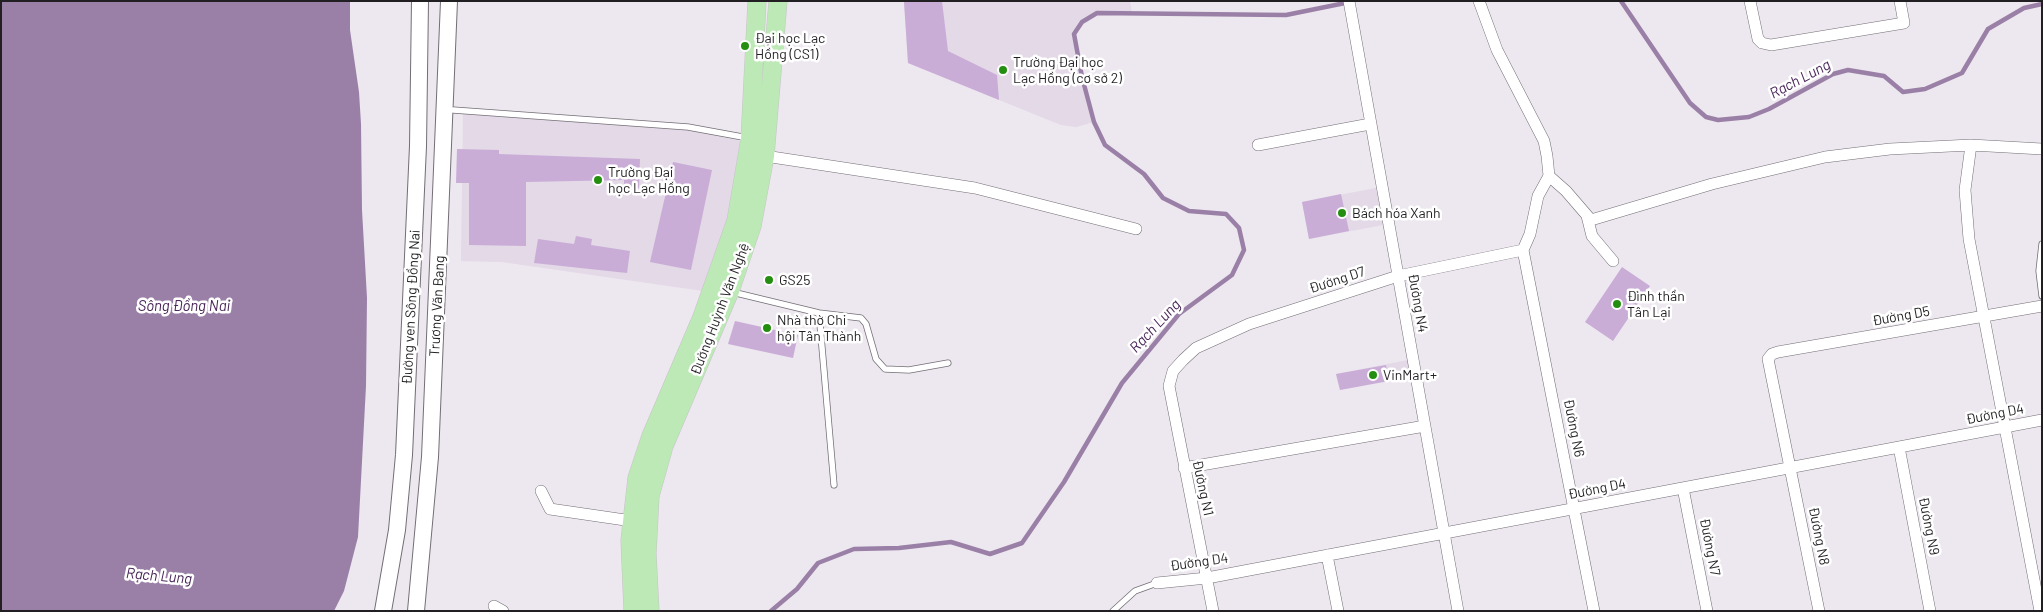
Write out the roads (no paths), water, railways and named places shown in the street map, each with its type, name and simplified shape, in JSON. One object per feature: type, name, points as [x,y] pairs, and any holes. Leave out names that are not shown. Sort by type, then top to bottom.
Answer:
[{"type":"main road","name":"Đường ven Sông Đồng Nai","points":[[383,610],[397,530],[404,455],[418,146],[420,1]]},
{"type":"main road","name":"Trương Văn Bang","points":[[416,611],[430,457],[449,1]]},
{"type":"main road","name":"Đường Huỳnh Văn Nghệ","points":[[633,611],[630,540],[637,478],[651,436],[744,224],[758,1]]},
{"type":"main road","name":"Đường Huỳnh Văn Nghệ","points":[[650,611],[647,554],[650,496],[664,446],[730,291],[744,224],[765,156],[779,1]]},
{"type":"street","points":[[1479,1],[1497,50],[1544,141],[1549,176],[1538,196],[1530,234],[1523,250]]},
{"type":"street","points":[[1750,1],[1758,39],[1762,43],[1771,45],[1904,23],[1900,1]]},
{"type":"street","name":"Đường N4","points":[[1350,7],[1458,611]]},
{"type":"street","points":[[1258,145],[1370,124]]},
{"type":"street","points":[[1549,176],[1566,191],[1591,220],[1712,184],[1825,157],[1890,149],[1971,145],[2042,149]]},
{"type":"street","points":[[1971,145],[1965,190],[1969,239],[2040,611]]},
{"type":"street","points":[[765,156],[975,188],[1136,229]]},
{"type":"street","points":[[1587,216],[1592,236],[1613,261]]},
{"type":"street","name":"Đường D7","points":[[1174,371],[1196,348],[1250,324],[1398,276],[1523,250]]},
{"type":"street","name":"Đường N6","points":[[1523,250],[1594,611]]},
{"type":"street","name":"Đường D5","points":[[1768,359],[1778,352],[2042,306]]},
{"type":"street","name":"Đường N8","points":[[1768,359],[1819,611]]},
{"type":"street","name":"Đường N1","points":[[1174,371],[1169,386],[1213,611]]},
{"type":"street","name":"Đường D4","points":[[1157,583],[1207,578],[2042,420]]},
{"type":"street","points":[[1184,468],[1424,426]]},
{"type":"street","name":"Đường N9","points":[[1899,447],[1930,611]]},
{"type":"street","name":"Đường N7","points":[[1684,488],[1707,611]]},
{"type":"street","points":[[541,492],[550,509],[632,521]]},
{"type":"street","points":[[1327,555],[1338,611]]},
{"type":"lane","points":[[453,110],[688,127],[750,139]]},
{"type":"lane","points":[[2042,244],[2039,271],[2042,296]]},
{"type":"lane","points":[[730,291],[819,313],[860,318],[866,324],[876,359],[886,369],[909,370],[948,363]]},
{"type":"lane","points":[[819,313],[834,485]]},
{"type":"lane","points":[[1113,611],[1135,591],[1157,583]]},
{"type":"water","name":"Sông Đồng Nai","points":[[1,1],[350,1],[350,30],[359,92],[361,124],[362,210],[367,298],[366,386],[358,537],[344,591],[334,611],[1,611]]},
{"type":"waterway","name":"Rạch Lung","points":[[1621,1],[1690,103],[1706,117],[1718,120],[1749,117],[1769,109],[1833,74],[1848,70],[1884,76],[1903,92],[1925,89],[1962,73],[1988,29],[2024,8],[2042,4]]},
{"type":"waterway","name":"Rạch Lung","points":[[771,611],[797,589],[818,563],[854,549],[899,548],[951,542],[990,554],[1022,543],[1064,482],[1122,383],[1179,314],[1232,275],[1244,250],[1239,228],[1226,214],[1189,211],[1163,198],[1144,174],[1105,145],[1094,122],[1082,77],[1074,34],[1082,22],[1097,13],[1286,15],[1350,2]]},
{"type":"place","name":"Đại học Lạc Hồng (CS1)","points":[[745,46]]},
{"type":"place","name":"Trường Đại học Lạc Hồng (cơ sở 2)","points":[[1003,70]]},
{"type":"place","name":"Trường Đại học Lạc Hồng","points":[[598,180]]},
{"type":"place","name":"Bách hóa Xanh","points":[[1342,213]]},
{"type":"place","name":"GS25","points":[[769,280]]},
{"type":"place","name":"Đình thần Tân Lại","points":[[1617,304]]},
{"type":"place","name":"Nhà thờ Chi hội Tân Thành","points":[[767,328]]},
{"type":"place","name":"VinMart+","points":[[1373,375]]}]
